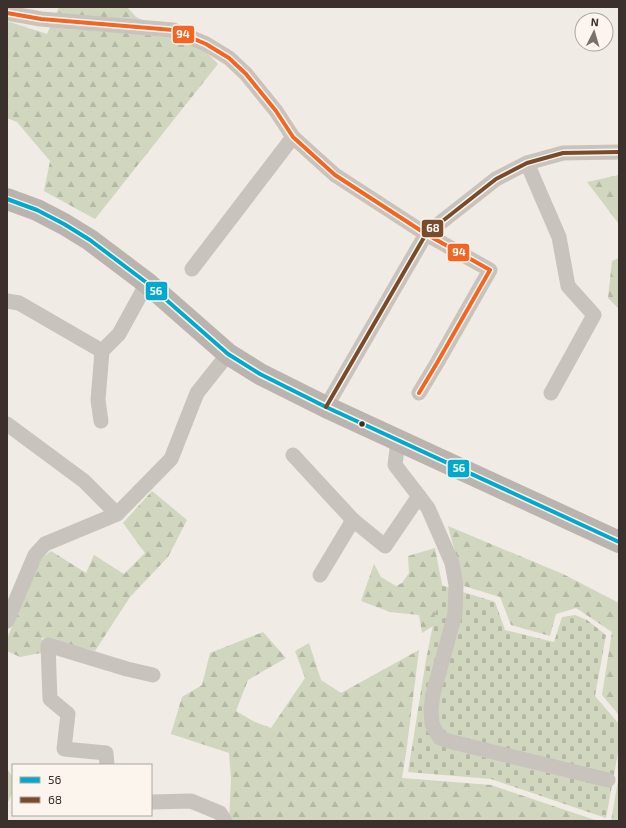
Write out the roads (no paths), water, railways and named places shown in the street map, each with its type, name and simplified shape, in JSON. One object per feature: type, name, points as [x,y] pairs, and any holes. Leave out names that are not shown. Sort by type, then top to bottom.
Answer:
[{"type":"main road","points":[[7,199],[37,210],[90,240],[147,282],[228,354],[260,374],[398,441],[619,542]]},
{"type":"street","points":[[7,13],[43,13],[174,30],[206,44],[230,58],[246,74],[276,111],[293,137],[335,175],[426,234],[490,270],[437,363],[418,393]]},
{"type":"street","points":[[192,269],[293,137]]},
{"type":"street","points":[[326,407],[426,234],[496,179],[526,163],[563,154],[619,152]]},
{"type":"street","points":[[526,163],[559,237],[568,286],[594,315],[551,393]]},
{"type":"street","points":[[102,421],[98,400],[102,351],[119,334],[147,282]]},
{"type":"street","points":[[7,301],[19,303],[102,351]]},
{"type":"street","points":[[7,621],[35,554],[45,544],[117,514],[171,459],[197,393],[228,354]]},
{"type":"street","points":[[7,424],[84,481],[117,514]]},
{"type":"street","points":[[398,441],[395,465],[428,508],[452,563],[456,584],[455,614],[433,694],[431,709],[432,724],[440,738],[608,780]]},
{"type":"street","points":[[293,455],[353,520],[385,546],[419,496]]},
{"type":"street","points":[[320,575],[353,520]]},
{"type":"street","points":[[107,764],[106,753],[64,749],[68,714],[50,699],[48,645],[127,670],[153,674]]},
{"type":"street","points":[[152,802],[190,801],[220,813],[225,821]]}]
